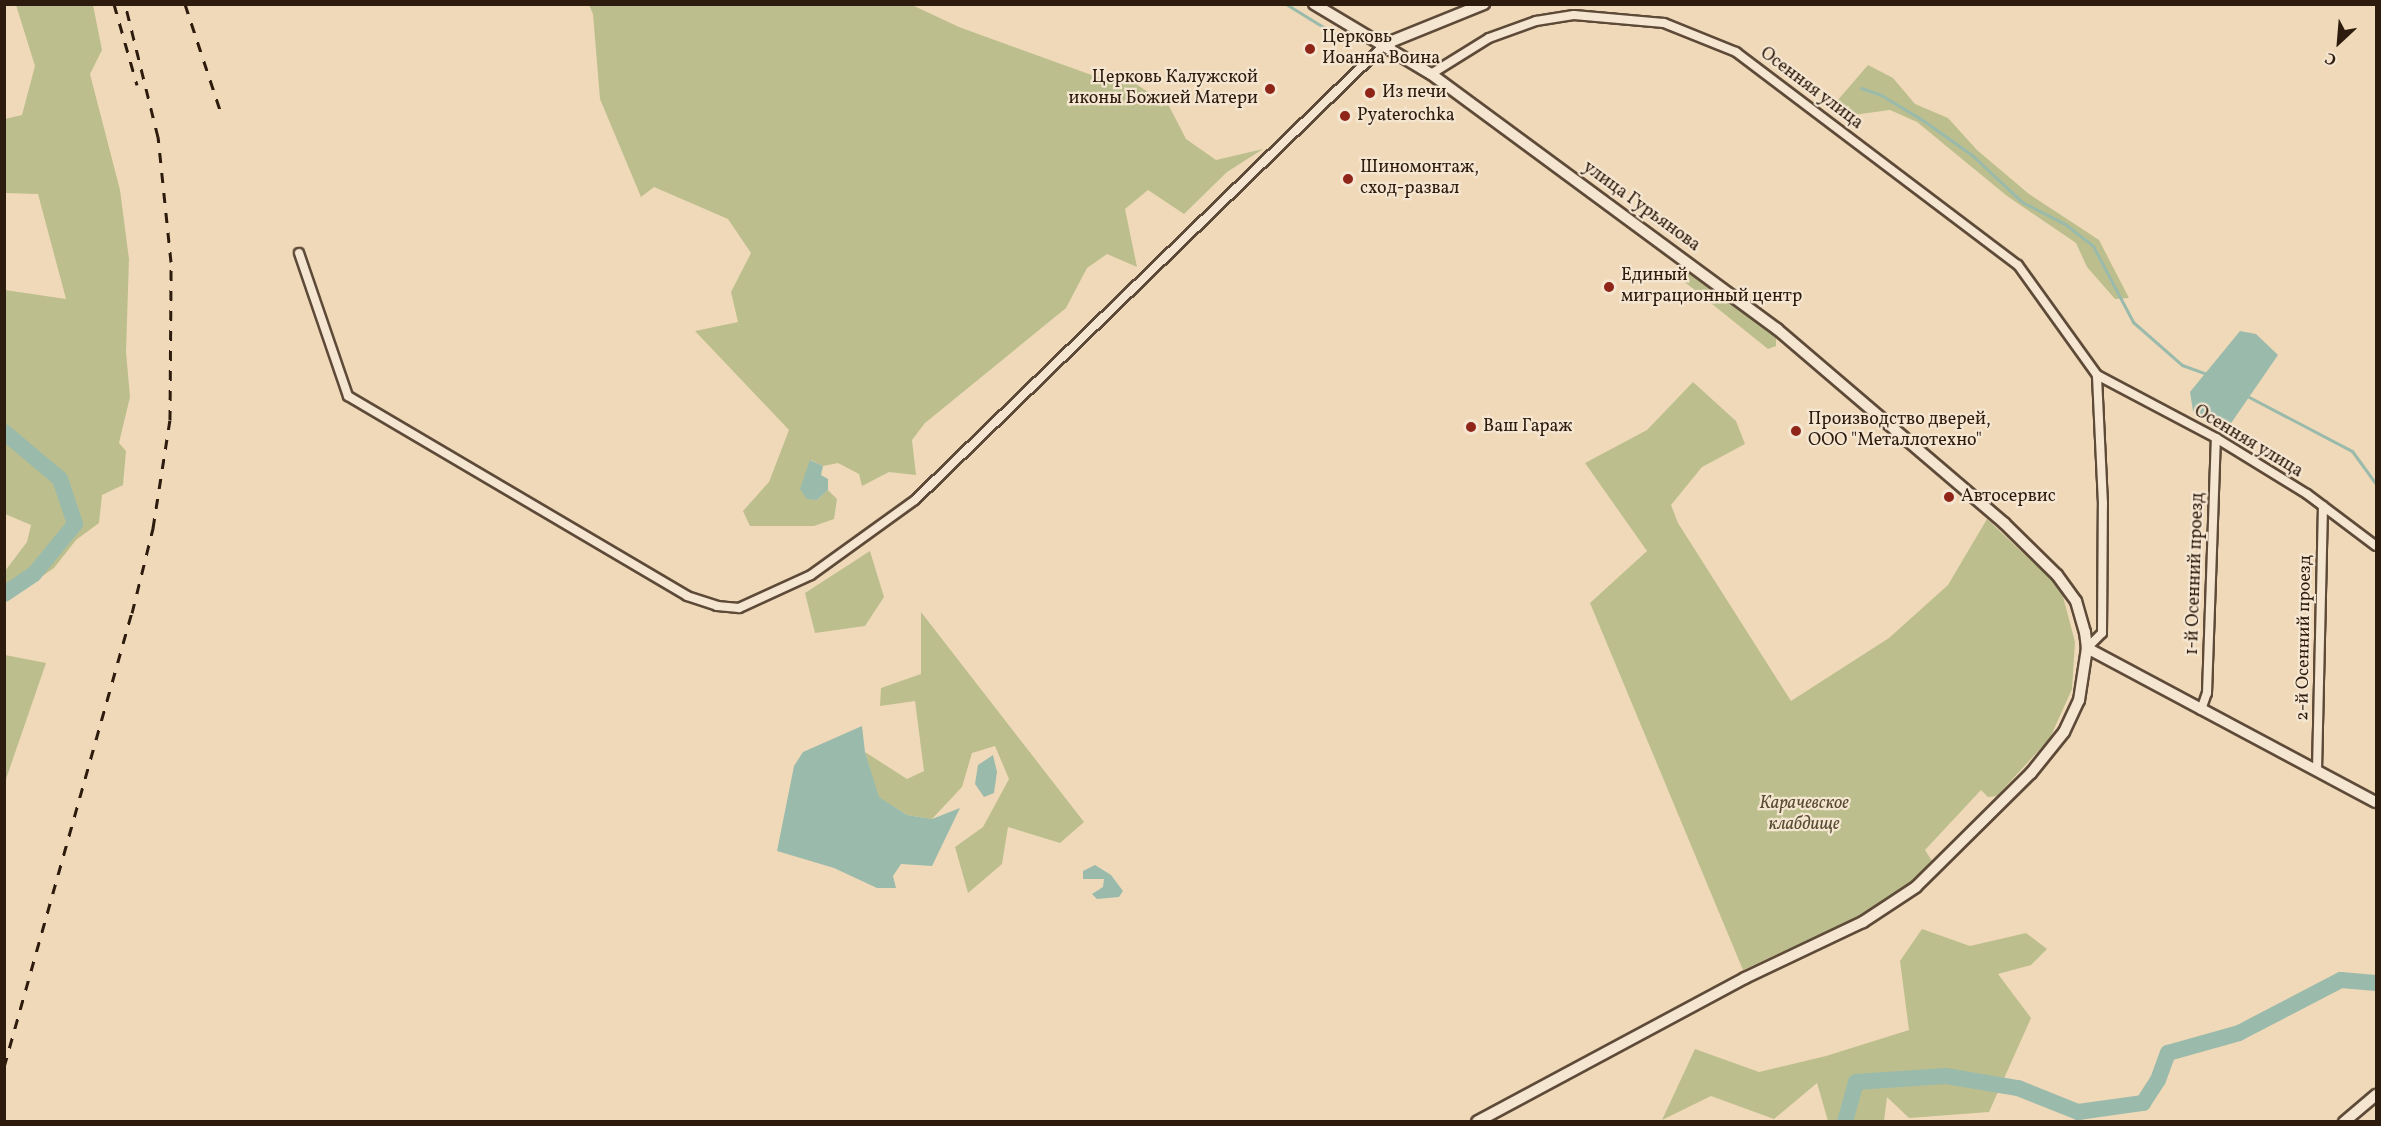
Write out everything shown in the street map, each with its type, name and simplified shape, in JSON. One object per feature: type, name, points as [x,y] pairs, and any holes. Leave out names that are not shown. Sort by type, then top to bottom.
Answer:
[{"type":"street","name":"улица Гурьянова","points":[[1314,4],[1385,44],[1431,74],[1777,329],[2004,523],[2068,587],[2082,616],[2087,648],[2079,700],[2054,747],[1945,861],[1900,900],[1477,1122]]},
{"type":"street","points":[[299,253],[348,396],[687,596],[717,606],[739,608],[811,575],[915,500],[1385,44],[1484,4]]},
{"type":"street","name":"Осенняя улица","points":[[1431,74],[1489,38],[1536,21],[1574,15],[1664,23],[1736,52],[2019,264],[2097,375],[2216,438],[2323,506],[2376,546]]},
{"type":"street","points":[[2097,375],[2103,504],[2102,633],[2087,648],[2376,802]]},
{"type":"street","name":"1-й Осенний проезд","points":[[2201,710],[2207,693],[2216,438]]},
{"type":"street","name":"2-й Осенний проезд","points":[[2317,770],[2323,506]]},
{"type":"street","points":[[2344,1122],[2376,1095]]},
{"type":"green space","points":[[16,5],[93,5],[102,50],[90,74],[120,190],[129,259],[126,352],[130,397],[119,443],[126,451],[123,485],[102,495],[99,523],[76,540],[54,568],[5,602],[5,571],[27,542],[31,525],[5,514],[5,290],[66,299],[38,194],[5,193],[5,119],[22,115],[35,66]]},
{"type":"green space","points":[[589,5],[912,5],[959,27],[1097,77],[1133,82],[1169,106],[1186,139],[1216,160],[1263,149],[1227,172],[1184,214],[1148,190],[1125,209],[1137,267],[1107,254],[1087,268],[1066,308],[925,423],[912,440],[916,475],[889,472],[862,486],[859,474],[838,463],[823,466],[811,460],[817,500],[828,490],[837,499],[834,519],[814,526],[750,526],[743,511],[769,482],[789,430],[695,331],[738,322],[731,292],[751,253],[728,219],[654,187],[641,197],[600,99],[593,14]]},
{"type":"green space","points":[[1868,65],[1893,78],[1915,104],[1948,118],[1977,150],[2029,194],[2099,240],[2129,298],[2115,299],[2087,267],[2076,243],[2007,196],[1917,122],[1890,110],[1853,115],[1837,101]]},
{"type":"green space","points":[[1678,266],[1776,335],[1776,346],[1768,349],[1676,275]]},
{"type":"green space","name":"Карачевское клабдище","points":[[1693,382],[1736,421],[1745,444],[1702,467],[1671,505],[1678,523],[1791,701],[1889,638],[1948,585],[1987,519],[2061,589],[2075,642],[2072,689],[2050,738],[1997,796],[1988,797],[1981,790],[1925,850],[1932,861],[1902,890],[1851,920],[1743,970],[1590,603],[1647,551],[1585,463],[1647,430]]},
{"type":"green space","points":[[870,551],[884,597],[865,626],[815,633],[805,593]]},
{"type":"green space","points":[[921,612],[1084,822],[1060,843],[1008,827],[1002,864],[968,893],[955,847],[983,827],[1009,779],[995,746],[972,753],[962,787],[932,819],[907,815],[878,797],[865,752],[907,779],[924,771],[915,701],[880,706],[881,688],[921,674]]},
{"type":"green space","points":[[4,655],[46,663],[5,782]]},
{"type":"green space","points":[[1922,929],[1970,946],[2026,933],[2047,949],[2031,965],[1998,974],[2031,1018],[1989,1112],[1909,1118],[1887,1097],[1884,1121],[1828,1121],[1817,1083],[1774,1119],[1711,1096],[1662,1120],[1695,1049],[1759,1072],[1826,1056],[1909,1030],[1900,961]]},
{"type":"shaded area","points":[[2240,331],[2256,334],[2278,355],[2225,432],[2193,411],[2190,392]]},
{"type":"shaded area","points":[[810,460],[823,466],[821,475],[828,479],[828,490],[817,500],[807,499],[800,489]]},
{"type":"shaded area","points":[[862,726],[865,752],[879,797],[907,815],[932,819],[960,808],[932,866],[901,864],[893,876],[896,888],[877,888],[834,868],[777,851],[794,766],[803,752]]},
{"type":"shaded area","points":[[993,755],[997,772],[994,793],[984,797],[975,784],[978,765]]},
{"type":"shaded area","points":[[1095,865],[1111,875],[1123,891],[1119,897],[1097,899],[1092,894],[1103,887],[1104,879],[1083,879],[1083,871]]},
{"type":"waterway","points":[[1286,4],[1344,40]]},
{"type":"waterway","points":[[1861,88],[1881,95],[1924,121],[1973,156],[2022,202],[2065,224],[2093,246],[2133,322],[2182,365],[2209,375]]},
{"type":"waterway","points":[[2249,397],[2352,451],[2376,484]]},
{"type":"waterway","points":[[4,432],[60,479],[75,524],[34,574],[4,594]]},
{"type":"waterway","points":[[1845,1122],[1856,1082],[1946,1076],[2018,1088],[2078,1112],[2143,1103],[2158,1080],[2168,1053],[2239,1033],[2341,980],[2376,983]]},
{"type":"railway","points":[[114,4],[137,85]]},
{"type":"railway","points":[[4,1067],[132,613],[153,528],[170,420],[171,262],[158,137],[125,4]]},
{"type":"railway","points":[[185,4],[221,113]]},
{"type":"place","name":"Церковь Иоанна Воина","points":[[1310,49]]},
{"type":"place","name":"Церковь Калужской иконы Божией Матери","points":[[1270,89]]},
{"type":"place","name":"Из печи","points":[[1370,93]]},
{"type":"place","name":"Pyaterochka","points":[[1345,116]]},
{"type":"place","name":"Шиномонтаж, сход-развал","points":[[1348,179]]},
{"type":"place","name":"Единый миграционный центр","points":[[1609,287]]},
{"type":"place","name":"Ваш Гараж","points":[[1471,427]]},
{"type":"place","name":"Производство дверей, ООО \"Металлотехно\"","points":[[1796,431]]},
{"type":"place","name":"Автосервис","points":[[1949,497]]}]
